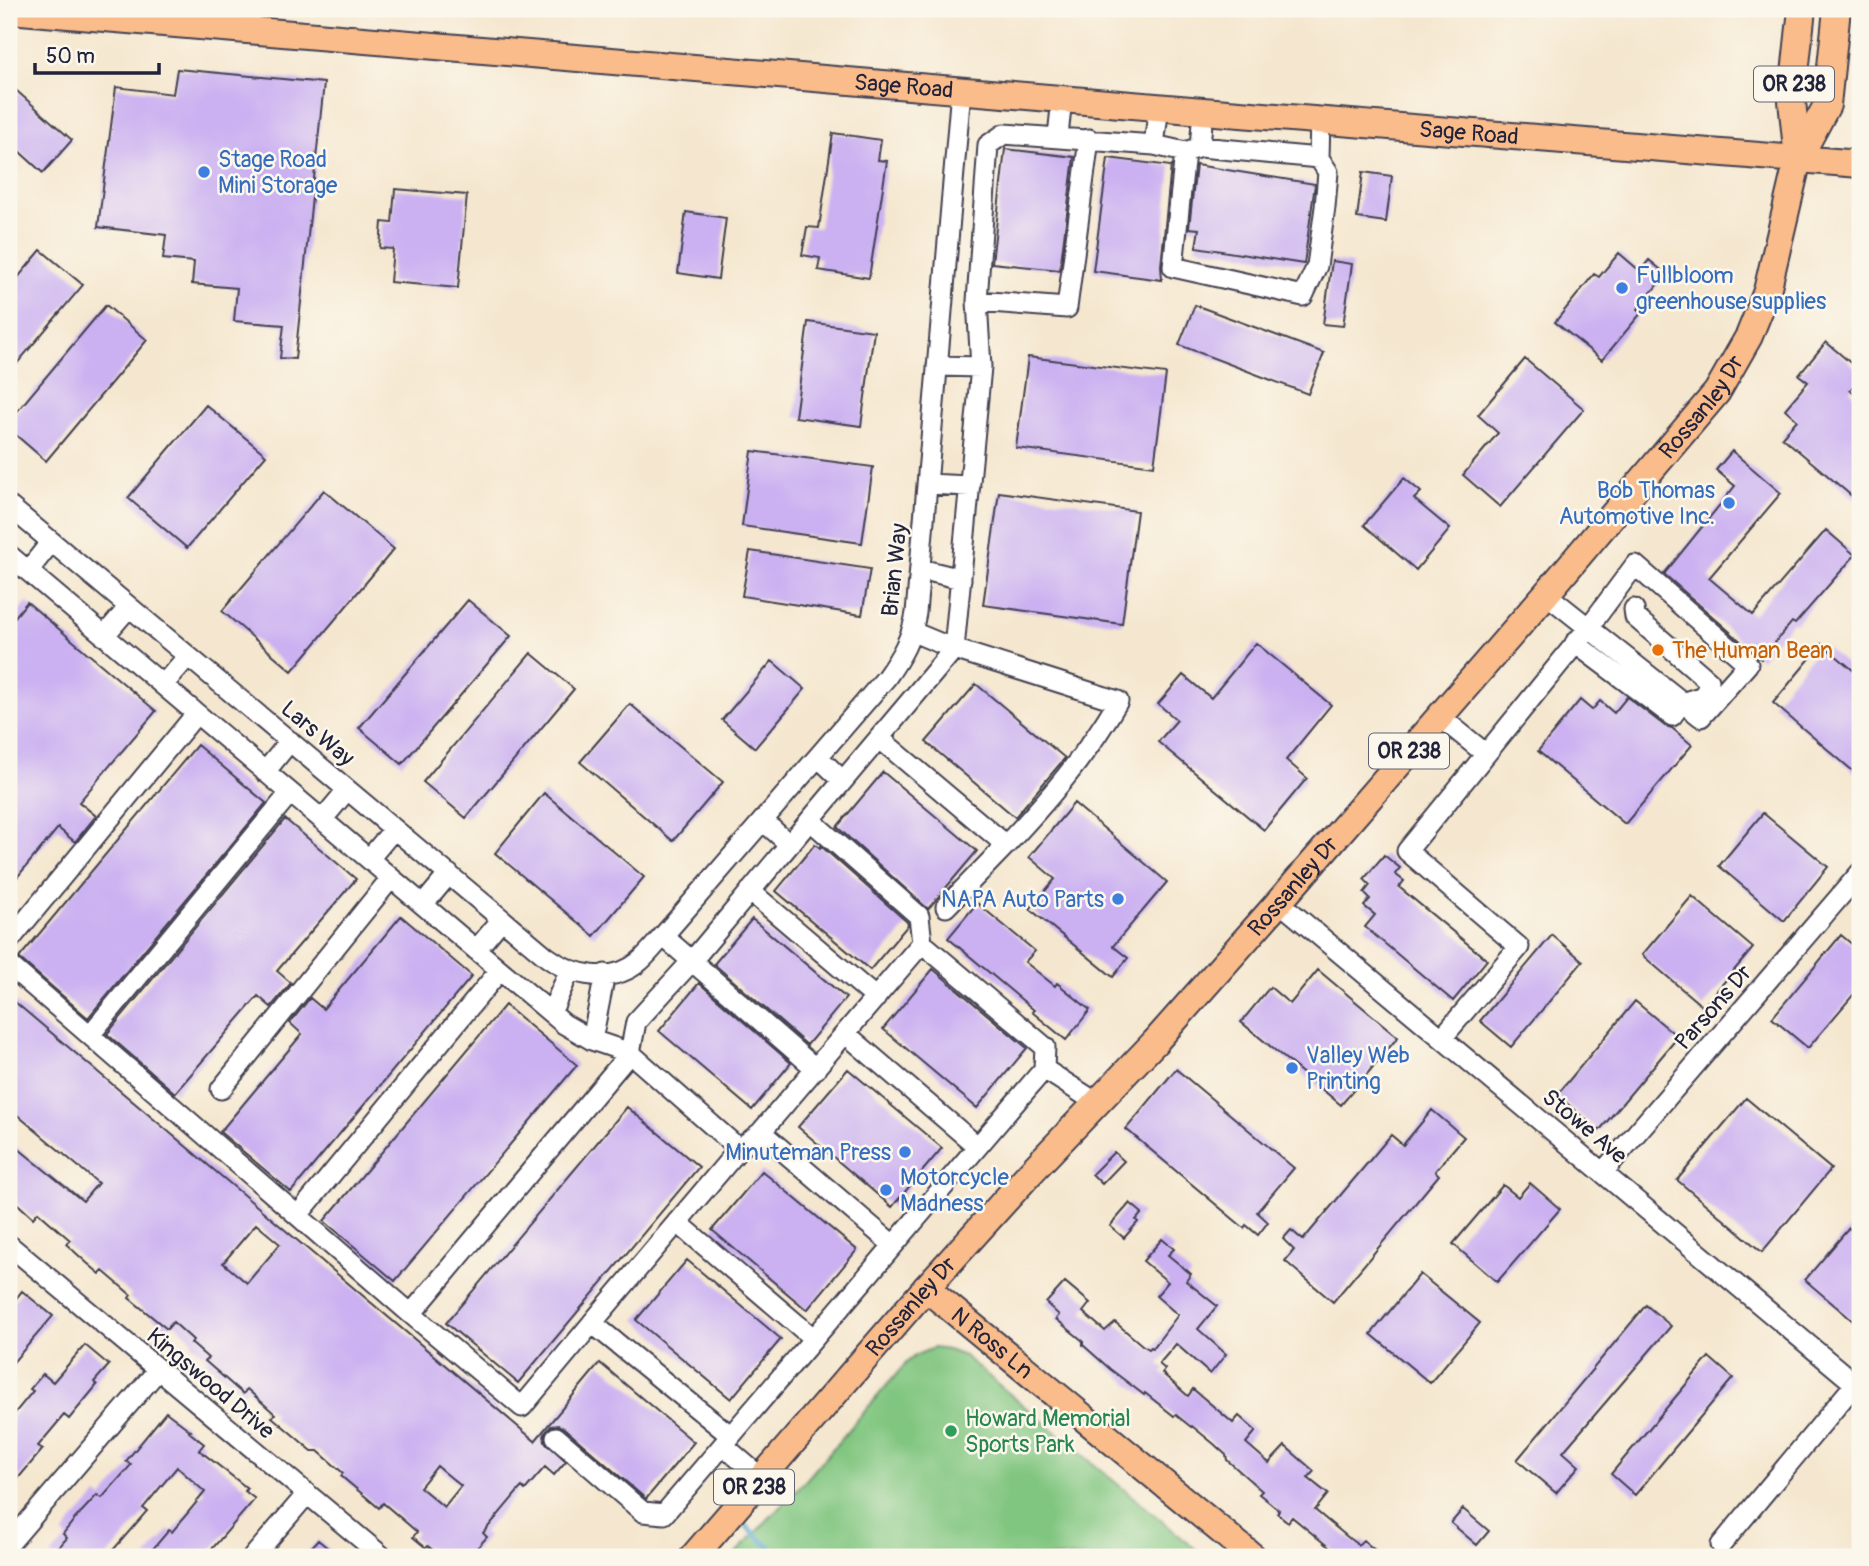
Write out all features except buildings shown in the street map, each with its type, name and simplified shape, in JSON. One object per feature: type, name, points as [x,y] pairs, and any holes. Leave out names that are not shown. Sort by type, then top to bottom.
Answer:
[{"type":"main road","name":"OR 238","points":[[1798,159],[1792,101],[1802,9]]},
{"type":"main road","name":"OR 238","points":[[1798,159],[1826,105],[1837,9]]},
{"type":"main road","name":"Sage Road","points":[[9,10],[1203,111],[1860,163]]},
{"type":"main road","name":"Rossanley Dr","points":[[693,1557],[926,1288],[1030,1173],[1155,1042],[1279,902],[1717,392],[1749,336],[1767,291],[1798,159]]},
{"type":"main road","name":"N Ross Ln","points":[[926,1288],[1242,1554]]},
{"type":"street","name":"Brian Way","points":[[605,974],[630,968],[641,961],[873,693],[898,661],[913,632],[961,90]]},
{"type":"street","points":[[1058,136],[1062,98]]},
{"type":"street","points":[[1154,145],[1159,106]]},
{"type":"street","points":[[1203,111],[1193,149],[1173,267],[1303,296],[1317,266],[1325,207],[1328,172],[1319,158],[1320,119]]},
{"type":"street","points":[[411,1314],[630,1053],[636,1023],[691,962],[954,649],[981,367],[977,300],[988,145],[1003,134],[1058,136],[1319,158]]},
{"type":"street","points":[[977,300],[1067,308],[1089,139]]},
{"type":"street","points":[[945,269],[979,269]]},
{"type":"street","points":[[937,366],[981,367]]},
{"type":"street","points":[[927,484],[970,486]]},
{"type":"street","name":"Lars Way","points":[[9,506],[547,957],[562,967],[590,976],[605,974]]},
{"type":"street","points":[[51,541],[15,563],[564,1024],[592,1040],[630,1053],[739,1149]]},
{"type":"street","points":[[1442,1038],[1520,947],[1407,850],[1589,626],[1635,565],[1748,664],[1701,718],[1589,626],[1546,594]]},
{"type":"street","points":[[920,569],[961,579]]},
{"type":"street","points":[[1614,594],[1728,687]]},
{"type":"street","points":[[104,636],[129,607]]},
{"type":"street","points":[[1575,643],[1672,716],[1684,703],[1699,699],[1707,691],[1709,681],[1635,617],[1634,609]]},
{"type":"street","points":[[913,632],[954,649],[1118,701],[1095,741],[1051,797],[946,907]]},
{"type":"street","points":[[163,685],[187,656]]},
{"type":"street","points":[[873,693],[897,715]]},
{"type":"street","points":[[9,941],[196,713]]},
{"type":"street","points":[[1439,716],[1486,754]]},
{"type":"street","points":[[879,738],[1006,845]]},
{"type":"street","points":[[265,772],[290,741]]},
{"type":"street","points":[[818,757],[843,781]]},
{"type":"street","points":[[322,820],[347,790]]},
{"type":"street","points":[[90,1035],[290,793]]},
{"type":"street","points":[[556,1437],[643,1512],[664,1514],[1044,1069],[1045,1047],[922,943],[919,916],[810,820]]},
{"type":"street","points":[[763,821],[789,844]]},
{"type":"street","points":[[369,859],[394,829]]},
{"type":"street","name":"Parsons Dr","points":[[1603,1172],[1860,873]]},
{"type":"street","points":[[423,905],[449,874]]},
{"type":"street","points":[[221,1089],[391,878]]},
{"type":"street","points":[[750,891],[876,998]]},
{"type":"street","name":"Stowe Ave","points":[[1279,902],[1858,1386]]},
{"type":"street","points":[[476,950],[502,919]]},
{"type":"street","points":[[663,936],[816,1069]]},
{"type":"street","points":[[9,965],[522,1407],[739,1149],[761,1132],[922,943]]},
{"type":"street","points":[[298,1215],[500,970]]},
{"type":"street","points":[[551,1013],[570,970]]},
{"type":"street","points":[[592,1040],[605,974]]},
{"type":"street","points":[[846,1034],[977,1146]]},
{"type":"street","points":[[1044,1069],[1097,1102]]},
{"type":"street","points":[[761,1132],[893,1245]]},
{"type":"street","points":[[677,1222],[813,1338]]},
{"type":"street","name":"Kingswood Drive","points":[[9,1245],[383,1557]]},
{"type":"street","points":[[592,1323],[727,1440],[761,1479]]},
{"type":"street","points":[[9,1544],[158,1370]]},
{"type":"street","points":[[1721,1545],[1858,1386]]},
{"type":"street","points":[[253,1557],[307,1494]]},
{"type":"green space","name":"Howard Memorial Sports Park","points":[[933,1348],[964,1356],[1205,1557],[732,1557],[806,1480],[906,1363],[916,1355]]},
{"type":"waterway","points":[[746,1526],[780,1557]]},
{"type":"place","name":"Stage Road Mini Storage","points":[[204,172]]},
{"type":"place","name":"Fullbloom greenhouse supplies","points":[[1622,288]]},
{"type":"place","name":"Bob Thomas Automotive Inc.","points":[[1729,503]]},
{"type":"place","name":"The Human Bean","points":[[1658,650]]},
{"type":"place","name":"NAPA Auto Parts","points":[[1118,899]]},
{"type":"place","name":"Valley Web Printing","points":[[1292,1068]]},
{"type":"place","name":"Minuteman Press","points":[[905,1152]]},
{"type":"place","name":"Motorcycle Madness","points":[[886,1190]]},
{"type":"place","name":"Howard Memorial Sports Park","points":[[951,1431]]}]
